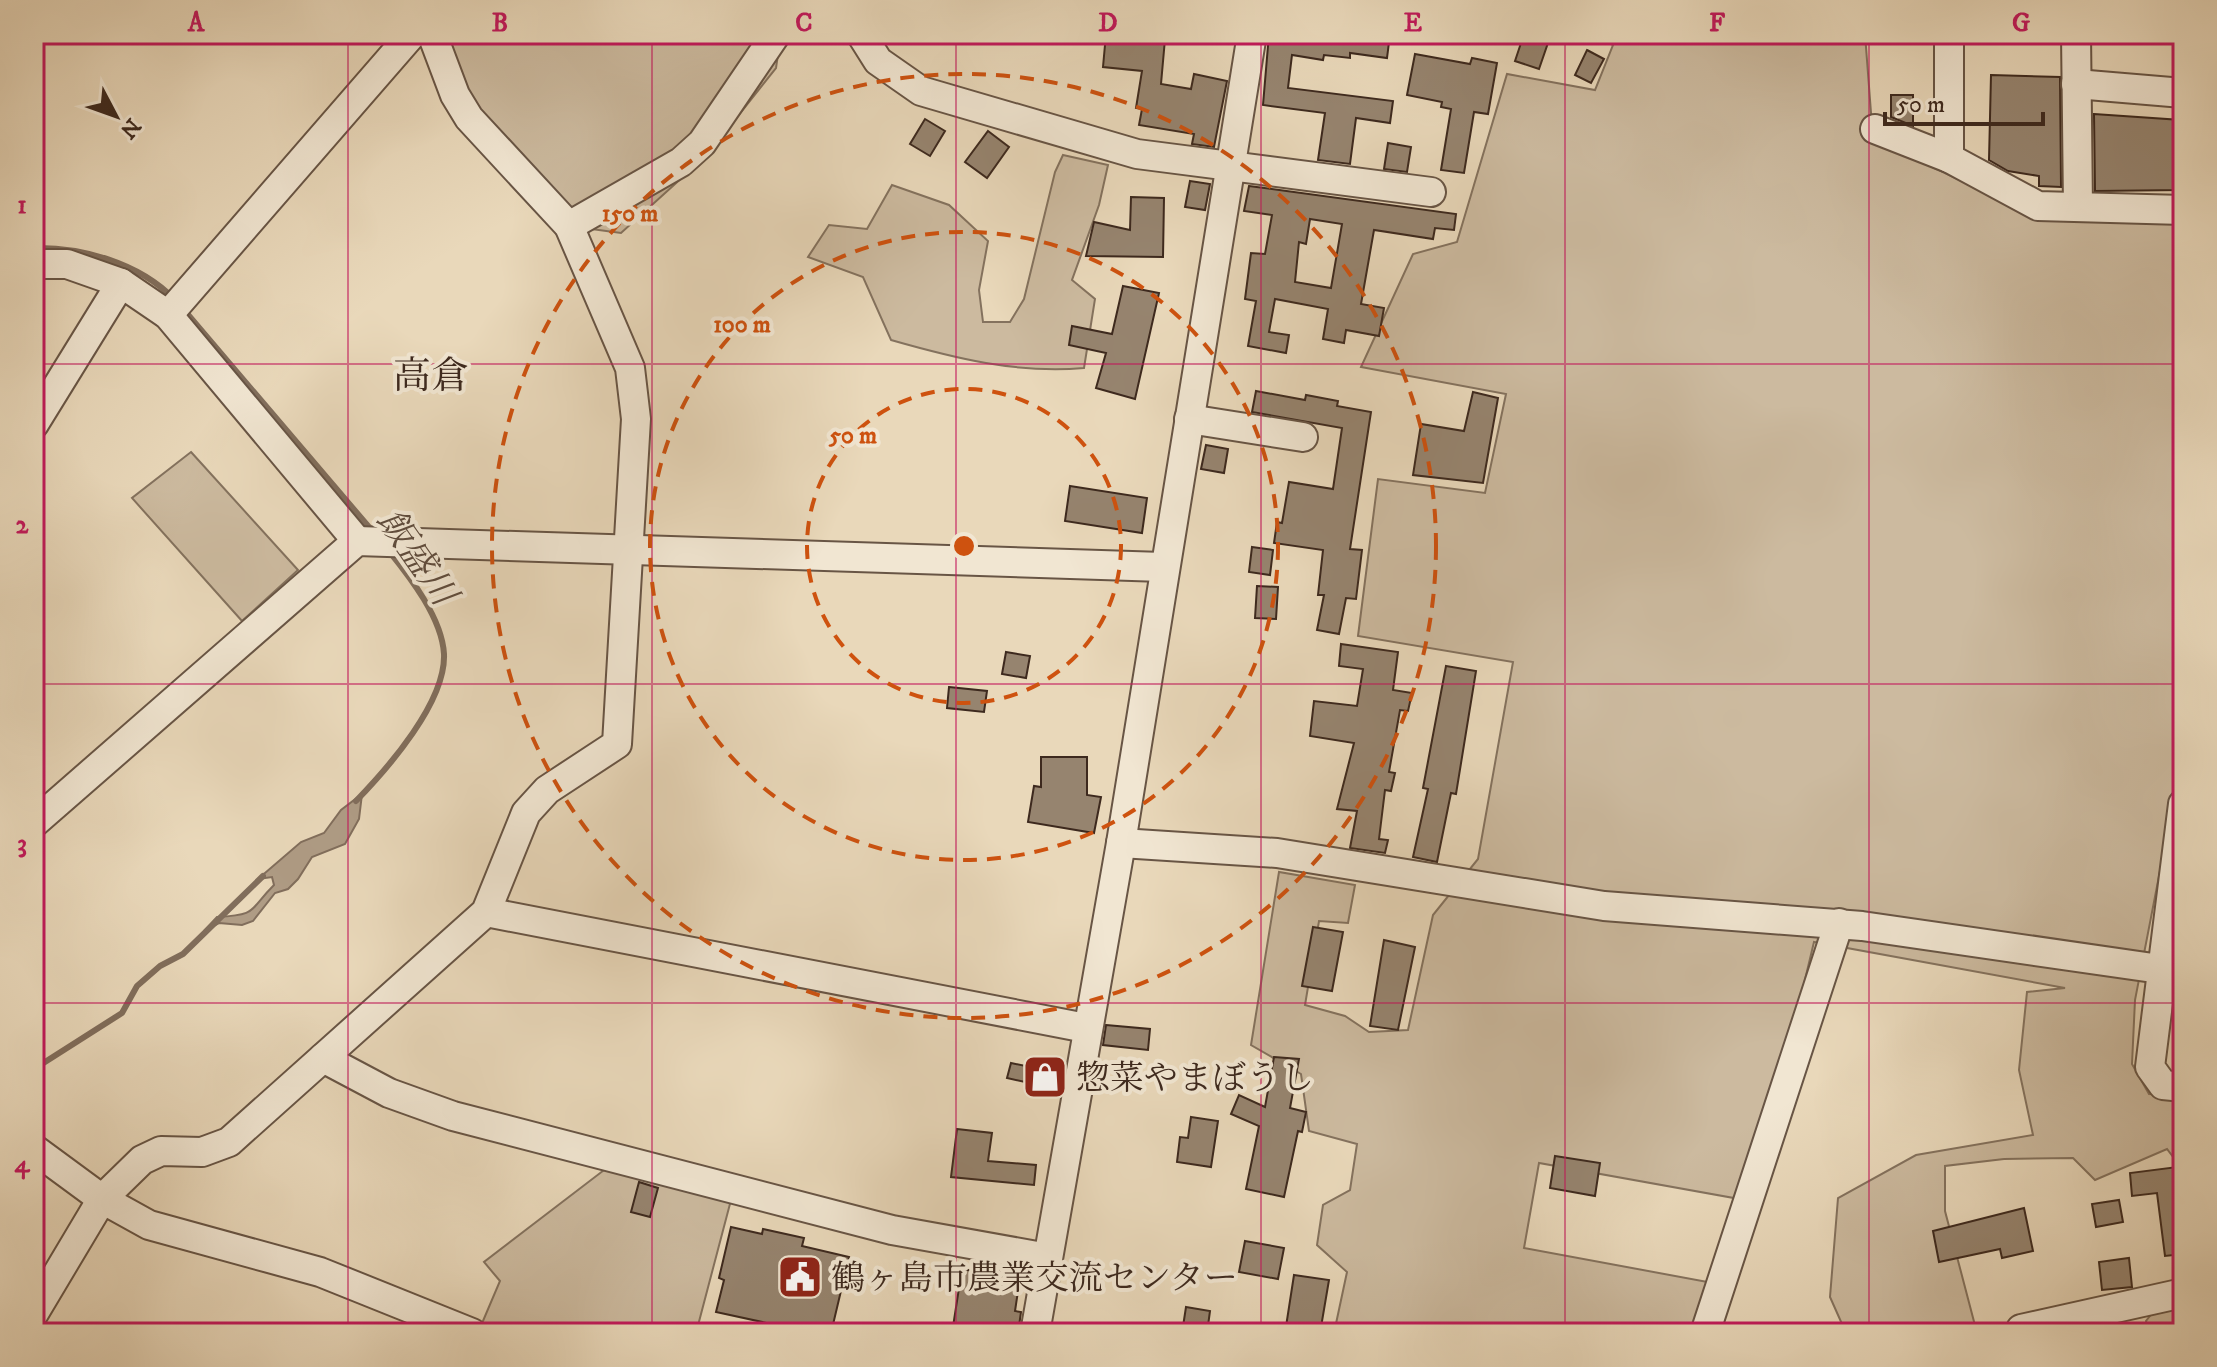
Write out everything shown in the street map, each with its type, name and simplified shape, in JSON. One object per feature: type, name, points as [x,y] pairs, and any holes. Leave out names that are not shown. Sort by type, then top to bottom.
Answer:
[{"type":"street","points":[[168,315],[412,34]]},
{"type":"street","points":[[34,1313],[102,1199],[142,1160],[161,1151],[202,1152],[229,1142],[486,912],[526,813],[547,790],[617,744],[631,547],[636,419],[630,368],[569,226],[469,118],[455,95],[432,34]]},
{"type":"street","points":[[569,226],[681,162],[702,143],[776,34]]},
{"type":"street","points":[[861,34],[878,61],[921,91],[1137,154],[1431,192]]},
{"type":"street","points":[[1035,1333],[1086,1028],[1121,843],[1163,567],[1252,34]]},
{"type":"street","points":[[1949,34],[1949,158]]},
{"type":"street","points":[[2076,34],[2078,207]]},
{"type":"street","points":[[2076,84],[2183,93]]},
{"type":"street","points":[[1875,129],[1949,158],[2038,206],[2183,210]]},
{"type":"street","points":[[34,264],[67,264],[121,283],[168,315],[357,541]]},
{"type":"street","points":[[34,424],[121,283]]},
{"type":"street","points":[[1189,419],[1303,437]]},
{"type":"street","points":[[34,823],[357,541],[631,547],[1163,567]]},
{"type":"street","points":[[2183,804],[2150,1067],[2163,1085],[2183,1087]]},
{"type":"street","points":[[1121,843],[1277,853],[1604,906],[1839,923],[2160,969]]},
{"type":"street","points":[[486,912],[1086,1028]]},
{"type":"street","points":[[1705,1333],[1839,923]]},
{"type":"street","points":[[323,1058],[389,1093],[453,1116],[892,1230],[1048,1258]]},
{"type":"street","points":[[34,1149],[102,1199],[149,1225],[320,1272],[472,1333]]},
{"type":"street","points":[[2022,1333],[2021,1329],[2183,1293]]},
{"type":"shaded area","points":[[432,34],[781,34],[776,68],[707,155],[621,233],[569,226],[469,118]]},
{"type":"shaded area","points":[[1591,34],[1865,34],[1873,139],[2040,218],[2183,220],[2183,752],[2135,1000],[2132,1064],[2149,1094],[2183,1096],[2183,1170],[2167,1149],[2095,1180],[2073,1158],[2004,1159],[1945,1166],[1945,1211],[1977,1333],[1846,1333],[1830,1297],[1838,1198],[1916,1155],[2033,1135],[2019,1070],[2027,992],[2065,988],[1814,942],[1792,1034],[1734,1198],[1539,1163],[1524,1248],[1713,1283],[1701,1333],[1334,1333],[1347,1272],[1317,1245],[1323,1205],[1350,1190],[1357,1144],[1309,1131],[1301,1074],[1251,1045],[1279,872],[1355,885],[1348,923],[1319,921],[1305,1005],[1345,1016],[1369,1032],[1408,1030],[1433,915],[1478,859],[1513,662],[1358,636],[1378,479],[1485,493],[1506,394],[1361,367],[1413,254],[1457,242],[1507,74],[1595,90],[1613,45]]},
{"type":"shaded area","points":[[1063,155],[1108,165],[1099,205],[1072,280],[1095,299],[1084,368],[1010,367],[891,340],[863,277],[808,257],[829,225],[867,229],[892,185],[949,205],[988,241],[979,290],[983,322],[1010,322],[1024,299],[1055,172]]},
{"type":"shaded area","points":[[191,452],[298,570],[242,621],[132,498]]},
{"type":"shaded area","points":[[362,794],[359,819],[345,844],[312,857],[298,879],[288,889],[275,893],[253,921],[242,925],[219,923],[204,931],[217,917],[240,915],[251,910],[274,885],[272,877],[258,879],[301,842],[324,833],[341,810]]},
{"type":"shaded area","points":[[608,1167],[731,1200],[696,1333],[493,1333],[480,1328],[500,1281],[484,1262]]},
{"type":"shaded area","points":[[2183,1274],[2183,1333],[2148,1333],[2146,1321]]},
{"type":"building","points":[[1106,34],[1165,39],[1161,84],[1191,89],[1194,74],[1227,81],[1214,147],[1192,144],[1194,134],[1139,125],[1142,109],[1136,108],[1142,71],[1103,67]]},
{"type":"building","points":[[1269,34],[1390,34],[1387,58],[1350,53],[1350,58],[1324,55],[1323,60],[1292,55],[1288,88],[1393,101],[1390,123],[1356,118],[1350,164],[1318,160],[1325,113],[1263,105]]},
{"type":"building","points":[[1524,34],[1550,37],[1539,69],[1515,61]]},
{"type":"building","points":[[1587,50],[1604,59],[1591,83],[1575,75]]},
{"type":"building","points":[[1415,54],[1470,64],[1472,58],[1497,63],[1488,114],[1474,112],[1464,173],[1441,170],[1451,109],[1441,107],[1442,102],[1407,95]]},
{"type":"building","points":[[1991,75],[2060,77],[2061,187],[2039,186],[2039,176],[2008,171],[1989,160]]},
{"type":"building","points":[[1891,95],[1913,95],[1913,126],[1891,117]]},
{"type":"building","points":[[2094,114],[2181,120],[2177,164],[2183,164],[2182,190],[2095,191]]},
{"type":"building","points":[[925,119],[945,131],[930,156],[910,144]]},
{"type":"building","points":[[988,131],[1009,147],[987,178],[965,162]]},
{"type":"building","points":[[1388,143],[1411,147],[1407,172],[1384,169]]},
{"type":"building","points":[[1190,181],[1210,184],[1205,210],[1185,207]]},
{"type":"building","points":[[1249,186],[1456,214],[1454,230],[1435,228],[1433,239],[1374,230],[1361,304],[1384,308],[1379,336],[1346,330],[1344,343],[1323,339],[1328,309],[1275,299],[1269,332],[1289,335],[1286,353],[1248,346],[1256,301],[1245,299],[1251,253],[1265,254],[1272,215],[1244,211]],"holes":[[[1310,219],[1342,224],[1331,288],[1295,282],[1299,242],[1306,244]]]},
{"type":"building","points":[[1131,197],[1164,198],[1163,257],[1086,256],[1094,222],[1130,230]]},
{"type":"building","points":[[1123,286],[1159,293],[1135,399],[1096,388],[1106,353],[1069,345],[1072,326],[1112,334]]},
{"type":"building","points":[[1256,391],[1305,400],[1306,395],[1338,401],[1337,406],[1371,412],[1350,549],[1362,550],[1356,599],[1346,598],[1339,634],[1317,630],[1324,595],[1318,595],[1323,550],[1274,543],[1277,522],[1282,523],[1289,482],[1333,489],[1342,428],[1252,412]]},
{"type":"building","points":[[1473,392],[1498,398],[1483,483],[1413,475],[1421,424],[1464,431]]},
{"type":"building","points":[[1206,445],[1228,449],[1224,473],[1201,469]]},
{"type":"building","points":[[1070,486],[1147,498],[1142,533],[1065,521]]},
{"type":"building","points":[[1252,547],[1273,550],[1270,575],[1249,572]]},
{"type":"building","points":[[1257,586],[1278,587],[1276,619],[1255,618]]},
{"type":"building","points":[[1341,644],[1398,652],[1393,690],[1412,693],[1408,711],[1400,710],[1389,772],[1395,773],[1391,791],[1385,790],[1379,839],[1388,840],[1385,853],[1350,848],[1357,811],[1337,809],[1354,743],[1310,736],[1314,701],[1357,706],[1363,669],[1339,666]]},
{"type":"building","points":[[1006,652],[1030,656],[1026,678],[1002,674]]},
{"type":"building","points":[[1446,666],[1476,671],[1456,794],[1451,793],[1437,862],[1413,857],[1428,789],[1423,788]]},
{"type":"building","points":[[949,687],[987,691],[984,712],[947,708]]},
{"type":"building","points":[[1041,757],[1087,757],[1087,795],[1101,797],[1094,833],[1028,822],[1034,786],[1041,787]]},
{"type":"building","points":[[1313,927],[1343,932],[1332,991],[1302,986]]},
{"type":"building","points":[[1384,940],[1415,947],[1398,1030],[1370,1026]]},
{"type":"building","points":[[1106,1025],[1150,1029],[1148,1050],[1103,1045]]},
{"type":"building","points":[[1274,1057],[1299,1059],[1290,1108],[1306,1112],[1302,1132],[1298,1131],[1284,1197],[1246,1189],[1259,1126],[1231,1114],[1239,1095],[1265,1107]]},
{"type":"building","points":[[1011,1063],[1060,1073],[1057,1089],[1007,1078]]},
{"type":"building","points":[[1191,1117],[1218,1121],[1211,1167],[1177,1162],[1180,1137],[1188,1138]]},
{"type":"building","points":[[957,1129],[992,1133],[988,1161],[1036,1165],[1034,1185],[951,1177]]},
{"type":"building","points":[[1555,1156],[1600,1163],[1595,1196],[1550,1188]]},
{"type":"building","points":[[2177,1167],[2183,1206],[2183,1254],[2165,1256],[2157,1193],[2132,1196],[2130,1173]]},
{"type":"building","points":[[639,1182],[658,1188],[650,1217],[631,1212]]},
{"type":"building","points":[[2119,1200],[2123,1222],[2096,1227],[2092,1204]]},
{"type":"building","points":[[2024,1208],[2033,1251],[2002,1258],[2000,1249],[1939,1262],[1933,1231]]},
{"type":"building","points":[[731,1227],[762,1234],[763,1229],[804,1238],[802,1246],[849,1257],[831,1333],[813,1333],[716,1312],[724,1280],[719,1278]]},
{"type":"building","points":[[1245,1241],[1284,1248],[1278,1279],[1239,1272]]},
{"type":"building","points":[[2129,1258],[2132,1287],[2102,1290],[2099,1262]]},
{"type":"building","points":[[987,1264],[1009,1268],[1008,1276],[1020,1278],[1015,1311],[1021,1312],[1018,1333],[952,1333],[962,1269],[985,1273]]},
{"type":"building","points":[[1294,1275],[1329,1280],[1320,1333],[1285,1333]]},
{"type":"building","points":[[1186,1307],[1210,1311],[1207,1333],[1182,1333]]},
{"type":"waterway","name":"飯盛川","points":[[34,248],[71,250],[109,260],[144,276],[174,299]]},
{"type":"waterway","name":"飯盛川","points":[[184,310],[374,533]]},
{"type":"waterway","name":"飯盛川","points":[[356,801],[413,733],[436,693],[442,673],[444,654],[438,626],[424,599],[389,551]]},
{"type":"waterway","name":"飯盛川","points":[[34,1069],[122,1013],[137,986],[160,966],[183,954],[263,876]]},
{"type":"place","name":"惣菜やまぼうし","points":[[1045,1077]]},
{"type":"place","name":"鶴ヶ島市農業交流センター","points":[[800,1277]]},
{"type":"district","name":"高倉","points":[[431,375]]}]
